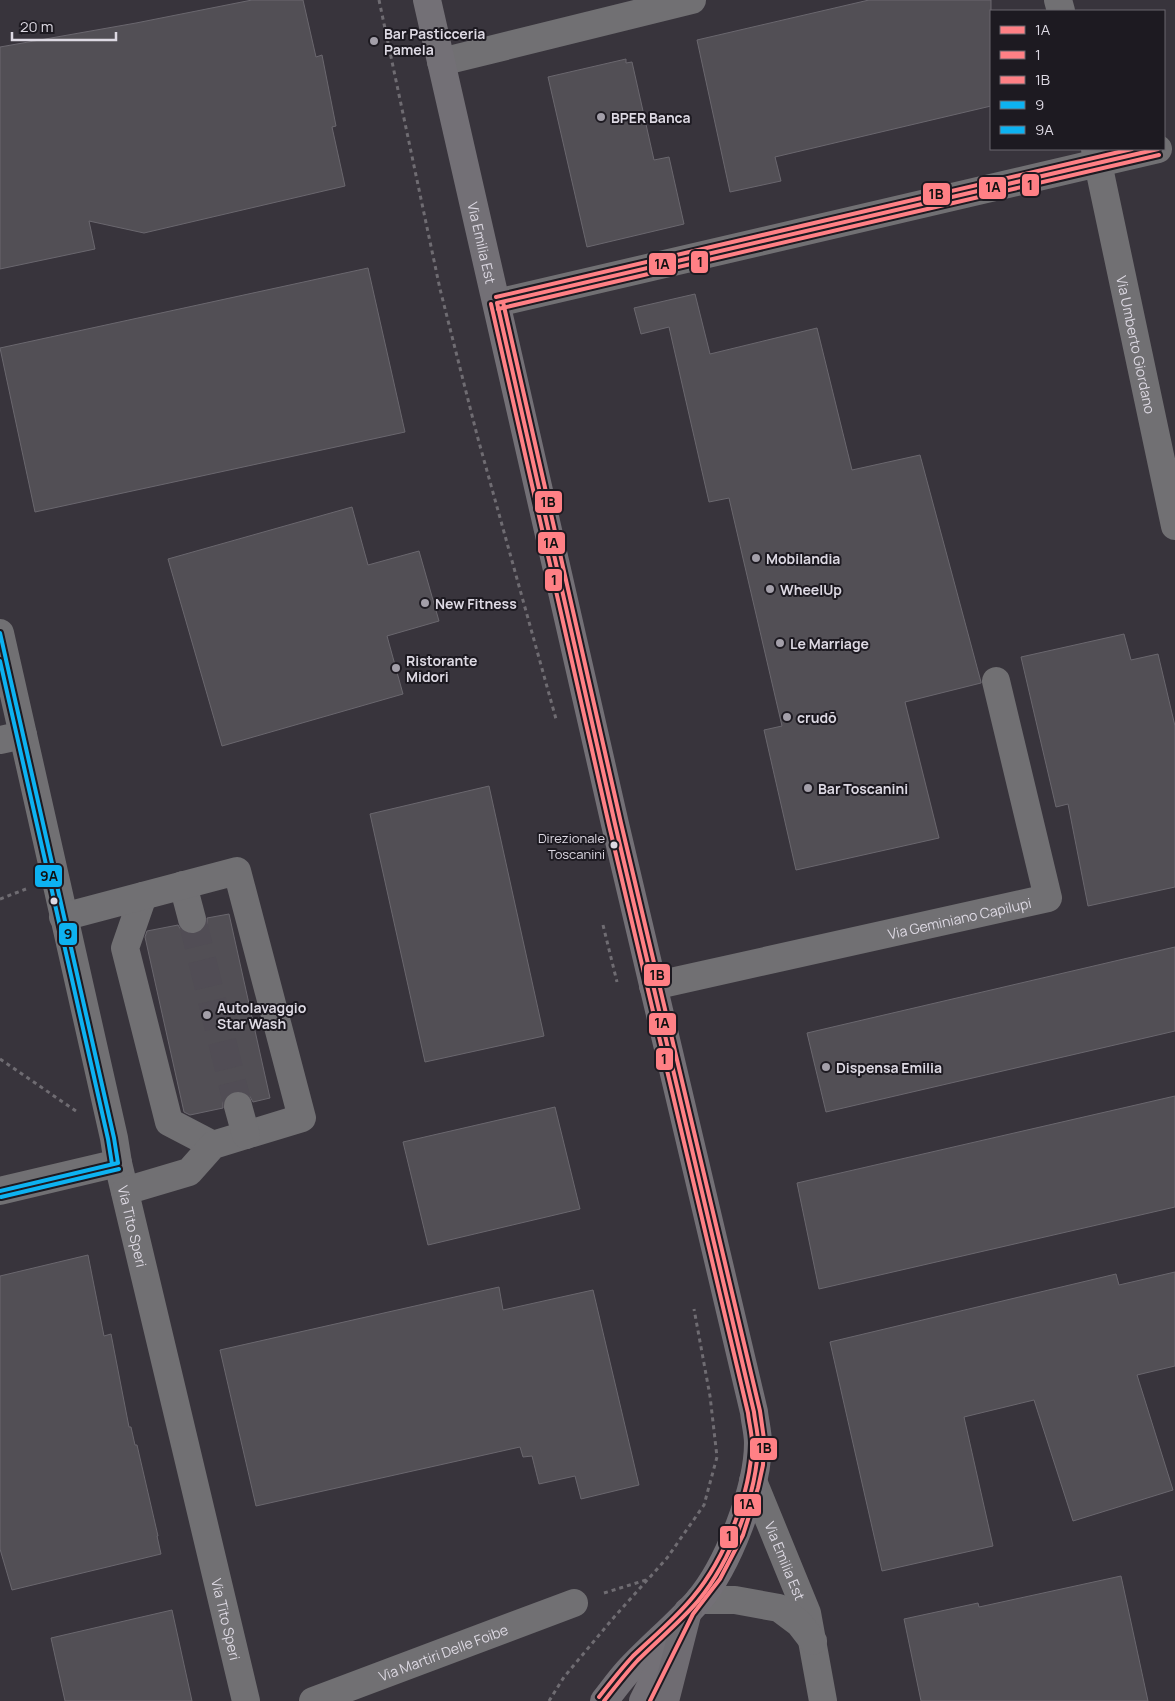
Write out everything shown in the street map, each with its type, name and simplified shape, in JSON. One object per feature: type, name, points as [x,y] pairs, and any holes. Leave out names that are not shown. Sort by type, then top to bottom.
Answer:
[{"type":"highway","points":[[665,1701],[694,1605]]},
{"type":"main road","name":"Via Emilia Est","points":[[427,0],[612,815],[754,1412],[758,1443],[753,1481],[731,1548],[714,1577],[694,1605],[643,1701]]},
{"type":"main road","name":"Via Emilia Est","points":[[604,1701],[628,1672],[694,1605]]},
{"type":"street","points":[[441,62],[692,0]]},
{"type":"street","points":[[497,303],[1097,156],[1149,150]]},
{"type":"street","name":"Via Umberto Giordano","points":[[1097,156],[1169,473],[1175,526]]},
{"type":"street","name":"Via Tito Speri","points":[[0,633],[11,737],[64,917],[125,1191],[246,1701]]},
{"type":"street","name":"Via Geminiano Capilupi","points":[[653,986],[1048,898],[996,681]]},
{"type":"street","points":[[64,917],[238,871],[302,1118],[213,1145],[189,1172],[125,1191]]},
{"type":"street","points":[[183,885],[192,919]]},
{"type":"street","points":[[143,896],[124,948],[169,1122],[213,1145]]},
{"type":"street","points":[[238,1106],[246,1135]]},
{"type":"street","points":[[0,1191],[116,1151]]},
{"type":"street","name":"Via Emilia Est","points":[[753,1481],[797,1584],[807,1614],[822,1701]]},
{"type":"street","name":"Via Emilia Est","points":[[694,1605],[735,1600],[778,1608],[799,1623],[813,1642]]},
{"type":"street","name":"Via Martiri Delle Foibe","points":[[313,1701],[574,1603]]},
{"type":"path","points":[[379,0],[440,289],[477,435],[556,721]]},
{"type":"path","points":[[603,921],[618,988]]},
{"type":"path","points":[[0,1059],[116,1151]]},
{"type":"path","points":[[549,1701],[564,1677],[608,1623],[667,1558],[704,1505],[716,1457],[710,1396],[694,1308]]},
{"type":"building","points":[[252,0],[303,0],[316,57],[322,55],[336,126],[332,127],[345,186],[144,233],[89,221],[95,249],[0,269],[0,47]]},
{"type":"building","points":[[869,0],[991,0],[990,106],[775,157],[781,181],[730,192],[697,40]]},
{"type":"building","name":"BPER Banca","points":[[626,59],[626,63],[632,62],[654,160],[669,157],[684,224],[587,247],[548,77]]},
{"type":"building","points":[[368,268],[405,432],[35,512],[0,348]]},
{"type":"building","points":[[695,294],[710,354],[817,328],[852,470],[920,455],[981,682],[905,702],[939,838],[796,870],[764,730],[782,726],[729,498],[709,502],[669,327],[641,334],[634,308]]},
{"type":"building","points":[[352,507],[368,565],[419,551],[439,621],[387,636],[403,694],[222,746],[168,559]]},
{"type":"building","points":[[1124,634],[1131,660],[1158,654],[1175,726],[1175,887],[1088,906],[1068,804],[1056,807],[1021,657]]},
{"type":"building","points":[[489,786],[544,1036],[425,1062],[370,814]]},
{"type":"building","name":"Autolavaggio Star Wash","points":[[229,914],[270,1098],[253,1102],[249,1095],[241,1091],[234,1091],[227,1095],[223,1102],[223,1108],[190,1115],[184,1112],[145,937],[147,931],[178,925],[187,934],[196,934],[203,930],[207,924],[207,918]]},
{"type":"building","points":[[1175,947],[1175,1031],[826,1112],[807,1033]]},
{"type":"building","points":[[1175,1096],[1175,1207],[819,1289],[797,1183]]},
{"type":"building","points":[[555,1107],[580,1209],[428,1245],[403,1142]]},
{"type":"building","points":[[88,1255],[104,1336],[111,1334],[129,1427],[131,1427],[135,1445],[137,1445],[161,1554],[12,1590],[0,1549],[0,1276]]},
{"type":"building","points":[[1175,1272],[1175,1366],[1137,1375],[1173,1490],[1073,1521],[1034,1400],[964,1417],[993,1546],[882,1571],[830,1342],[1116,1274],[1119,1285]]},
{"type":"building","points":[[499,1287],[503,1310],[593,1290],[639,1485],[581,1499],[575,1476],[539,1484],[532,1456],[523,1457],[520,1447],[256,1506],[220,1350]]},
{"type":"building","points":[[1121,1576],[1148,1701],[921,1701],[904,1619],[978,1603],[979,1607]]},
{"type":"building","points":[[172,1610],[192,1701],[65,1701],[51,1638]]},
{"type":"tunnel","points":[[192,919],[238,1106]]},
{"type":"transit line","name":"1B","points":[[496,297],[1128,150]]},
{"type":"transit line","name":"1A","points":[[497,303],[1154,150]]},
{"type":"transit line","name":"1","points":[[498,309],[1159,155]]},
{"type":"transit line","name":"1B","points":[[503,302],[621,823],[760,1411],[764,1439],[763,1465],[758,1488],[743,1535],[720,1579],[693,1614],[650,1701]]},
{"type":"transit line","name":"1A","points":[[497,303],[615,824],[754,1412],[758,1438],[757,1462],[747,1504],[740,1526],[721,1567],[698,1601],[638,1660],[604,1701]]},
{"type":"transit line","name":"1","points":[[491,304],[609,825],[748,1413],[752,1439],[747,1483],[741,1504],[734,1525],[716,1564],[705,1582],[686,1605],[633,1656],[599,1697]]},
{"type":"transit line","name":"9","points":[[0,633],[114,1138],[118,1163]]},
{"type":"transit line","name":"9A","points":[[0,661],[108,1139],[112,1164]]},
{"type":"transit line","name":"9","points":[[0,1191],[118,1163]]},
{"type":"transit line","name":"9A","points":[[1,1197],[119,1169]]},
{"type":"place","name":"Bar Pasticceria Pamela","points":[[374,41]]},
{"type":"place","name":"BPER Banca","points":[[601,117]]},
{"type":"place","name":"Mobilandia","points":[[756,558]]},
{"type":"place","name":"WheelUp","points":[[770,589]]},
{"type":"place","name":"New Fitness","points":[[425,603]]},
{"type":"place","name":"Le Marriage","points":[[780,643]]},
{"type":"place","name":"Ristorante Midori","points":[[396,668]]},
{"type":"place","name":"crudō","points":[[787,717]]},
{"type":"place","name":"Bar Toscanini","points":[[808,788]]},
{"type":"place","name":"Direzionale Toscanini","points":[[614,845]]},
{"type":"place","name":"Autolavaggio Star Wash","points":[[207,1015]]},
{"type":"place","name":"Dispensa Emilia","points":[[826,1067]]}]
